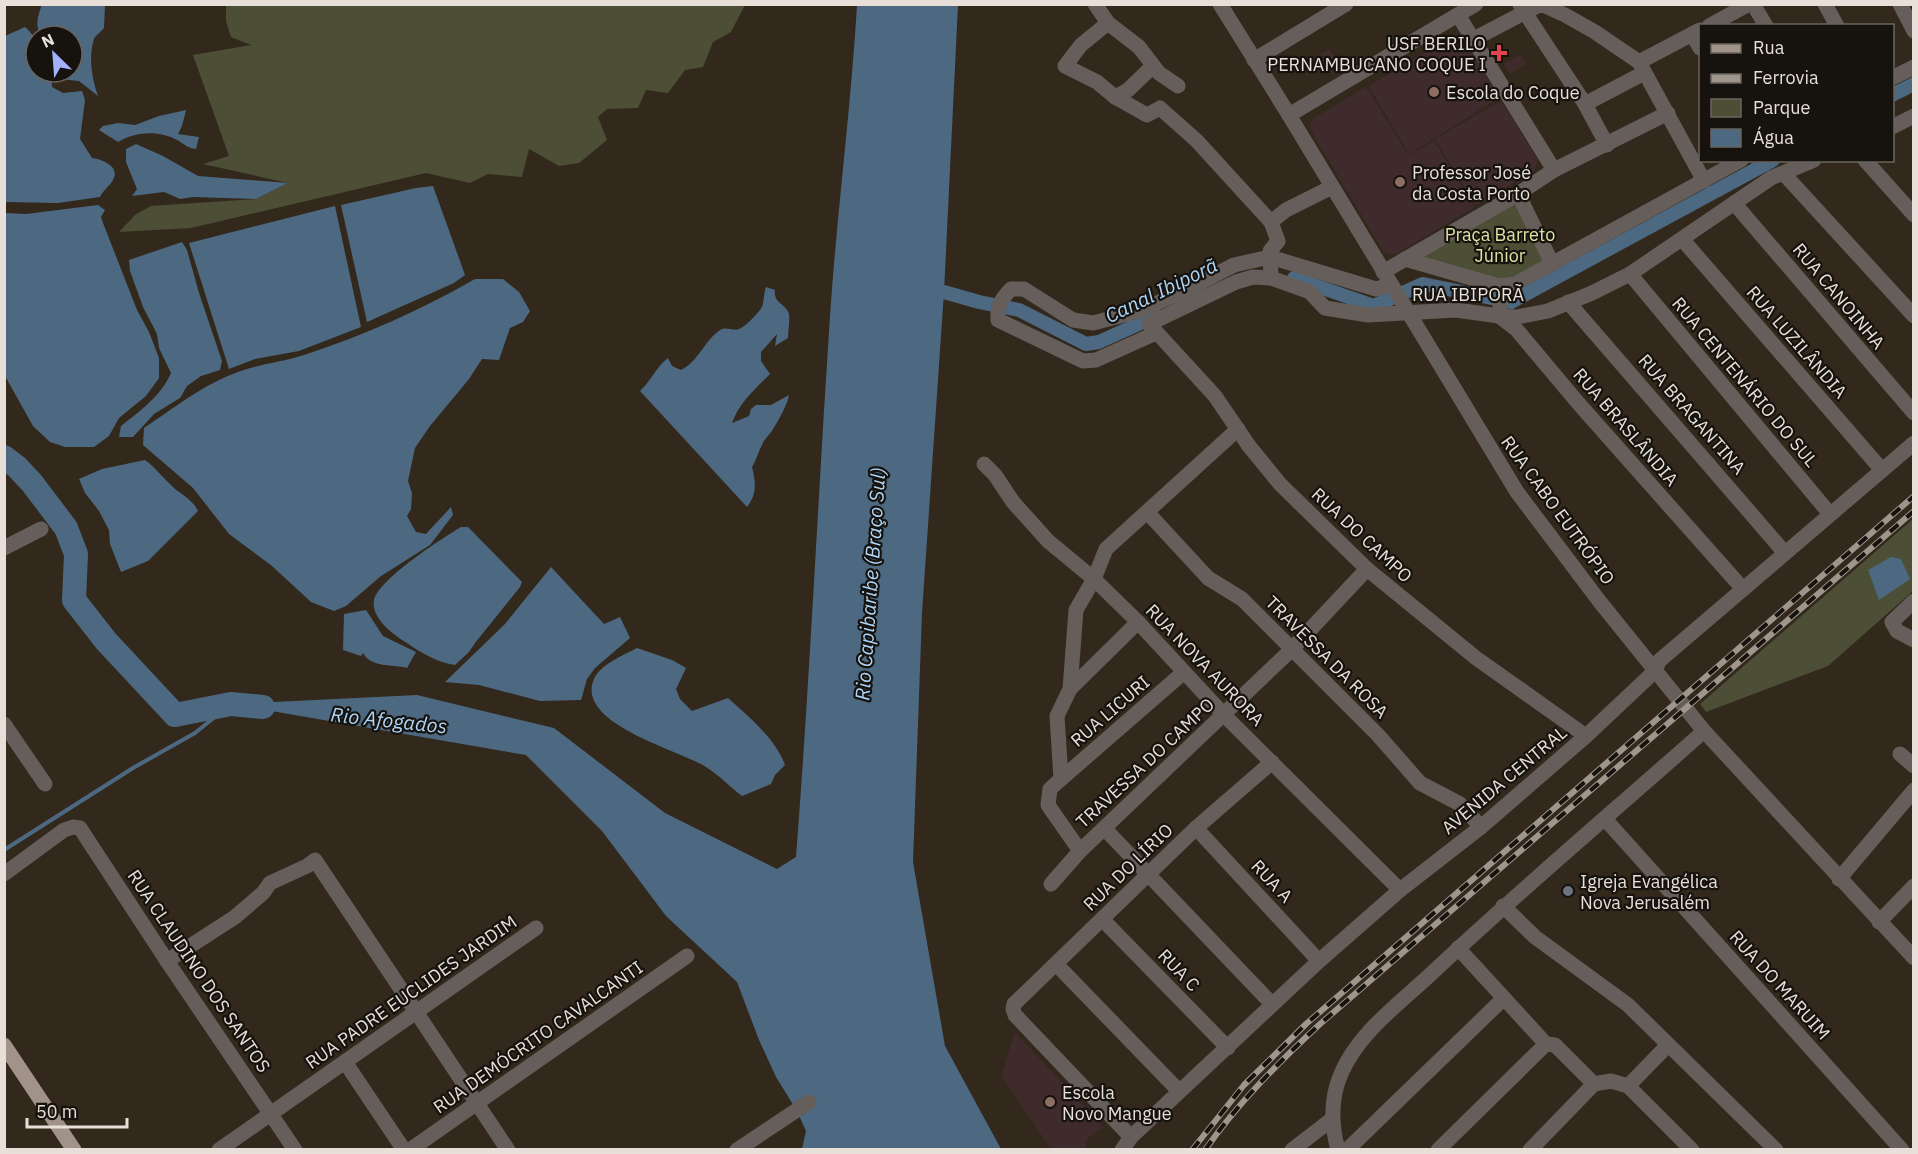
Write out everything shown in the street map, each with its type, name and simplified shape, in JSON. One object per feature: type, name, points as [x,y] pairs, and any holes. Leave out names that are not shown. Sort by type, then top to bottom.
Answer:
[{"type":"main road","points":[[4,1045],[74,1149]]},
{"type":"street","points":[[1095,4],[1108,23],[1138,48],[1153,66],[1178,86]]},
{"type":"street","name":"RUA CABO EUTRÓPIO","points":[[1220,4],[1517,492],[1600,602],[1704,731],[1914,958]]},
{"type":"street","points":[[1254,60],[1346,4]]},
{"type":"street","points":[[1289,115],[1476,4]]},
{"type":"street","points":[[1713,24],[1751,4],[1765,24]]},
{"type":"street","points":[[1826,4],[1836,24]]},
{"type":"street","points":[[1900,4],[1914,31]]},
{"type":"street","points":[[1474,39],[1527,7],[1543,5],[1595,32],[1642,67],[1704,181]]},
{"type":"street","points":[[1527,7],[1607,145]]},
{"type":"street","points":[[1458,15],[1554,170]]},
{"type":"street","points":[[1108,23],[1081,45],[1065,66],[1097,82],[1115,98],[1148,115],[1160,108],[1197,141],[1270,222],[1278,241],[1270,251],[1270,268],[1376,289],[1387,278]]},
{"type":"street","points":[[1585,104],[1696,32]]},
{"type":"street","points":[[1115,98],[1128,90],[1153,66]]},
{"type":"street","points":[[1894,77],[1914,67]]},
{"type":"street","points":[[1405,259],[1518,194],[1554,170],[1668,113]]},
{"type":"street","points":[[1894,127],[1912,120]]},
{"type":"street","name":"RUA IBIPORÃ","points":[[1387,278],[1405,259],[1507,286],[1515,284],[1737,162]]},
{"type":"street","name":"RUA IBIPORÃ","points":[[1270,268],[1253,277],[1236,282],[1096,360],[1083,361],[998,320],[1000,305],[1011,289],[1024,289],[1073,320],[1092,323],[1139,311],[1234,265],[1270,268],[1310,292],[1325,308],[1368,315],[1456,310],[1517,316],[1548,310],[1592,293],[1630,274],[1772,178],[1810,162]]},
{"type":"street","points":[[1867,162],[1914,215]]},
{"type":"street","points":[[1784,174],[1914,316]]},
{"type":"street","points":[[1270,222],[1286,210],[1332,187]]},
{"type":"street","points":[[1518,194],[1552,263]]},
{"type":"street","name":"RUA CANOINHA","points":[[1734,203],[1914,413]]},
{"type":"street","name":"RUA LUZILÂNDIA","points":[[1682,239],[1882,470]]},
{"type":"street","name":"RUA CENTENÁRIO DO SUL","points":[[1630,274],[1830,514]]},
{"type":"street","points":[[1499,316],[1501,300],[1507,286]]},
{"type":"street","name":"RUA BRAGANTINA","points":[[1568,302],[1785,553]]},
{"type":"street","name":"RUA BRASLÂNDIA","points":[[1499,316],[1516,329],[1579,404],[1743,589]]},
{"type":"street","name":"RUA DO CAMPO","points":[[1153,329],[1215,396],[1280,484],[1367,569],[1476,658],[1586,736]]},
{"type":"street","points":[[1070,689],[1076,610],[1094,579],[1106,549],[1238,429]]},
{"type":"street","name":"AVENIDA CENTRAL","points":[[1126,1143],[1319,961],[1400,890],[1481,827],[1586,736],[1655,671],[1659,661],[1914,443]]},
{"type":"street","name":"RUA NOVA AURORA","points":[[984,464],[1048,542],[1094,579],[1138,622],[1224,715],[1400,890]]},
{"type":"street","name":"TRAVESSA DA ROSA","points":[[1147,512],[1208,578],[1242,599],[1378,735],[1420,783],[1460,804],[1481,827]]},
{"type":"street","points":[[4,548],[41,529]]},
{"type":"street","name":"TRAVESSA DO CAMPO","points":[[1051,884],[1080,850],[1292,650],[1367,569]]},
{"type":"street","points":[[1914,601],[1892,622],[1897,632],[1914,640]]},
{"type":"street","points":[[1080,850],[1048,805],[1050,789],[1061,779],[1057,717],[1070,689],[1138,622]]},
{"type":"street","name":"RUA LICURI","points":[[1061,779],[1184,672]]},
{"type":"street","points":[[4,724],[45,784]]},
{"type":"street","points":[[1338,1149],[1331,1120],[1335,1092],[1341,1073],[1353,1052],[1373,1029],[1503,906],[1704,731]]},
{"type":"street","points":[[1900,753],[1914,766]]},
{"type":"street","name":"RUA DO LÍRIO","points":[[1126,1143],[1015,1015],[1014,1004],[1196,828],[1272,762]]},
{"type":"street","points":[[1839,879],[1914,790]]},
{"type":"street","name":"RUA DO MARUIM","points":[[1605,819],[1902,1149]]},
{"type":"street","name":"RUA CLAUDINO DOS SANTOS","points":[[4,874],[64,830],[73,827],[80,828],[295,1149]]},
{"type":"street","points":[[1104,828],[1272,1004]]},
{"type":"street","name":"RUA A","points":[[1196,828],[1319,961]]},
{"type":"street","points":[[167,961],[235,917],[263,893],[270,883],[315,860],[508,1149]]},
{"type":"street","points":[[1879,922],[1914,886]]},
{"type":"street","points":[[1503,906],[1535,937],[1628,1005],[1776,1149]]},
{"type":"street","name":"RUA C","points":[[1102,919],[1228,1048]]},
{"type":"street","name":"RUA PADRE EUCLIDES JARDIM","points":[[219,1149],[536,928]]},
{"type":"street","points":[[1458,948],[1546,1044],[1555,1045],[1594,1084]]},
{"type":"street","name":"RUA DEMÓCRITO CAVALCANTI","points":[[410,1149],[687,956]]},
{"type":"street","points":[[1056,964],[1179,1091]]},
{"type":"street","points":[[1347,1149],[1503,999]]},
{"type":"street","points":[[1438,1149],[1546,1044]]},
{"type":"street","points":[[1628,1086],[1668,1045]]},
{"type":"street","points":[[345,1062],[404,1149]]},
{"type":"street","points":[[1530,1149],[1594,1084],[1611,1081],[1628,1086],[1692,1149]]},
{"type":"street","points":[[737,1149],[809,1102]]},
{"type":"street","points":[[1292,1149],[1331,1120]]},
{"type":"shaded area","name":"Escola do Coque","points":[[1454,34],[1466,42],[1499,98],[1409,154],[1369,86]]},
{"type":"shaded area","points":[[1330,49],[1343,70],[1333,75],[1321,54]]},
{"type":"shaded area","points":[[1521,54],[1527,64],[1510,74],[1504,64]]},
{"type":"shaded area","name":"Professor José da Costa Porto","points":[[1366,87],[1408,155],[1434,141],[1475,207],[1391,255],[1383,251],[1310,129],[1314,118]]},
{"type":"shaded area","points":[[1501,101],[1538,160],[1535,170],[1476,206],[1435,139]]},
{"type":"shaded area","name":"Escola Novo Mangue","points":[[1015,1032],[1105,1129],[1100,1129],[1086,1140],[1086,1149],[1051,1149],[1001,1076]]},
{"type":"green space","points":[[226,5],[745,5],[731,32],[713,42],[703,67],[685,70],[668,93],[646,90],[638,108],[607,109],[598,117],[607,140],[579,163],[559,166],[529,149],[522,177],[488,174],[470,183],[426,173],[191,228],[119,232],[135,215],[151,206],[256,199],[288,183],[203,164],[229,156],[193,55],[251,45],[231,37],[226,21]]},
{"type":"green space","name":"Praça Barreto Júnior","points":[[1513,194],[1553,269],[1511,285],[1411,255]]},
{"type":"green space","points":[[1913,519],[1913,591],[1828,666],[1706,712],[1700,704]]},
{"type":"water","points":[[42,4],[105,5],[104,28],[94,39],[91,53],[98,96],[83,84],[84,24],[37,24]]},
{"type":"water","name":"Rio Capibaribe (Braço Sul)","points":[[857,5],[958,5],[944,292],[922,613],[913,862],[945,1046],[1001,1149],[802,1149],[806,1131],[797,1111],[776,1077],[737,982],[666,916],[602,831],[526,755],[231,704],[417,695],[554,728],[665,813],[777,869],[796,857],[830,316]]},
{"type":"water","points":[[24,27],[24,84],[52,84],[52,87],[63,93],[82,91],[85,100],[80,139],[92,158],[109,164],[115,175],[100,197],[58,203],[5,202],[5,36]]},
{"type":"water","points":[[186,110],[178,134],[199,137],[196,149],[172,137],[148,133],[125,138],[118,142],[99,130],[103,126],[118,123],[135,125],[159,116]]},
{"type":"water","points":[[136,144],[198,176],[288,183],[256,199],[193,197],[180,199],[164,192],[132,196],[137,189],[126,162],[126,149]]},
{"type":"water","points":[[433,186],[465,275],[454,283],[367,322],[341,205]]},
{"type":"water","points":[[98,205],[105,210],[101,217],[103,223],[137,310],[159,358],[159,378],[146,396],[119,418],[109,436],[94,447],[65,447],[50,442],[33,426],[5,376],[5,213],[26,214]]},
{"type":"water","points":[[335,206],[361,327],[299,351],[255,359],[229,369],[189,243]]},
{"type":"water","points":[[182,242],[187,250],[222,361],[220,370],[201,376],[187,386],[180,398],[154,414],[133,437],[119,437],[121,426],[156,396],[171,373],[159,348],[157,334],[143,307],[130,271],[129,260]]},
{"type":"water","points":[[475,279],[503,279],[519,292],[530,311],[523,322],[510,328],[499,360],[482,359],[415,448],[408,481],[412,493],[411,509],[407,516],[416,532],[426,534],[451,507],[453,515],[430,545],[381,576],[346,606],[334,611],[311,602],[272,566],[229,534],[193,488],[143,445],[144,428],[225,377],[349,339],[433,302]]},
{"type":"water","points":[[766,287],[775,290],[776,298],[789,314],[788,338],[775,346],[777,334],[761,352],[761,361],[770,374],[743,403],[732,423],[749,416],[751,409],[756,405],[771,405],[789,395],[780,417],[763,443],[752,467],[755,488],[753,498],[747,507],[640,391],[668,358],[672,366],[681,370],[692,362],[720,330],[739,329],[744,326],[762,308]]},
{"type":"water","points":[[145,460],[198,511],[148,561],[121,572],[110,544],[109,530],[99,511],[85,493],[79,479],[102,469]]},
{"type":"water","points":[[461,527],[468,527],[522,582],[469,652],[455,665],[427,655],[392,633],[378,618],[374,600],[378,591],[398,571]]},
{"type":"water","points":[[1891,557],[1901,559],[1910,579],[1879,600],[1868,570]]},
{"type":"water","points":[[551,567],[604,624],[620,617],[630,638],[595,668],[587,679],[581,700],[540,701],[479,685],[445,682],[505,624]]},
{"type":"water","points":[[366,610],[383,636],[416,652],[407,668],[376,663],[363,653],[361,656],[343,650],[344,614]]},
{"type":"water","points":[[637,648],[672,660],[686,668],[676,689],[680,699],[692,711],[728,698],[761,729],[781,755],[785,765],[775,775],[771,784],[742,796],[706,767],[632,733],[613,721],[599,708],[592,693],[595,677],[608,664]]},
{"type":"waterway","name":"Canal Ibiporã","points":[[1894,94],[1914,84]]},
{"type":"waterway","name":"Canal Ibiporã","points":[[1294,278],[1374,306],[1423,284],[1511,302],[1769,162]]},
{"type":"waterway","name":"Canal Ibiporã","points":[[928,295],[944,292],[1019,310],[1086,344],[1099,342],[1156,316]]},
{"type":"waterway","name":"Rio Afogados","points":[[4,457],[32,483],[66,528],[76,554],[74,600],[106,641],[175,715],[231,704],[263,707]]},
{"type":"waterway","points":[[4,850],[133,768],[195,733],[231,704]]},
{"type":"railway","points":[[1192,1150],[1244,1085],[1306,1024],[1914,496]]},
{"type":"railway","points":[[1205,1150],[1259,1084],[1320,1024],[1914,511]]},
{"type":"place","name":"USF BERILO PERNAMBUCANO COQUE I","points":[[1499,53]]},
{"type":"place","name":"Escola do Coque","points":[[1434,92]]},
{"type":"place","name":"Professor José da Costa Porto","points":[[1400,182]]},
{"type":"place","name":"Igreja Evangélica Nova Jerusalém","points":[[1568,891]]},
{"type":"place","name":"Escola Novo Mangue","points":[[1050,1102]]}]
